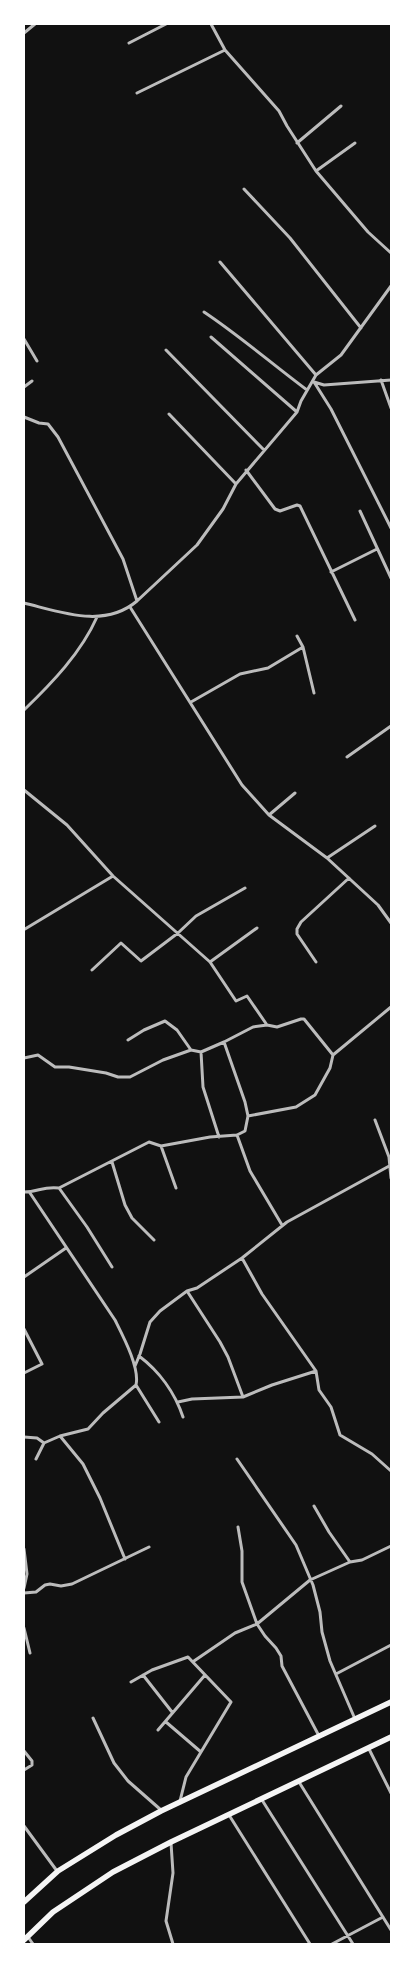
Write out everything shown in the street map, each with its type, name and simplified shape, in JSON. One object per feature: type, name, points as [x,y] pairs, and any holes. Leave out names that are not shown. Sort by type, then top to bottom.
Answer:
[{"type":"main road","points":[[24,1902],[58,1871],[116,1834],[179,1802],[391,1702]]},
{"type":"main road","points":[[26,1938],[53,1912],[113,1872],[171,1842],[391,1737]]},
{"type":"street","points":[[24,33],[34,24]]},
{"type":"street","points":[[129,43],[166,24]]},
{"type":"street","points":[[211,24],[226,50],[279,111],[316,171],[368,232],[391,253]]},
{"type":"street","points":[[137,93],[226,50]]},
{"type":"street","points":[[297,142],[341,106]]},
{"type":"street","points":[[316,171],[355,143]]},
{"type":"street","points":[[244,189],[290,238],[361,328]]},
{"type":"street","points":[[220,262],[316,375]]},
{"type":"street","points":[[24,603],[68,615],[97,617],[130,608],[197,545],[223,509],[236,484],[246,470],[297,412],[316,375],[341,355],[391,286]]},
{"type":"street","points":[[204,312],[232,330],[253,350],[307,390]]},
{"type":"street","points":[[211,337],[297,412]]},
{"type":"street","points":[[24,339],[37,361]]},
{"type":"street","points":[[166,350],[264,450]]},
{"type":"street","points":[[381,380],[391,408]]},
{"type":"street","points":[[314,382],[324,385],[391,380]]},
{"type":"street","points":[[24,387],[32,382]]},
{"type":"street","points":[[314,382],[331,409],[391,528]]},
{"type":"street","points":[[169,414],[236,484]]},
{"type":"street","points":[[24,418],[48,424],[58,437],[123,559],[137,601]]},
{"type":"street","points":[[246,470],[274,509],[280,511],[297,505],[300,506],[355,620]]},
{"type":"street","points":[[360,511],[391,578]]},
{"type":"street","points":[[331,572],[377,549]]},
{"type":"street","points":[[130,608],[242,785],[269,815],[327,858],[363,893],[378,904],[391,923]]},
{"type":"street","points":[[24,710],[79,650],[97,617]]},
{"type":"street","points":[[297,636],[303,647],[314,693]]},
{"type":"street","points":[[191,702],[240,674],[268,668],[303,647]]},
{"type":"street","points":[[347,756],[391,726]]},
{"type":"street","points":[[24,790],[67,825],[113,876],[210,962],[236,1002],[247,996],[267,1025]]},
{"type":"street","points":[[269,815],[295,793]]},
{"type":"street","points":[[327,858],[375,826]]},
{"type":"street","points":[[25,929],[113,876]]},
{"type":"street","points":[[316,962],[297,934],[297,929],[301,922],[349,878]]},
{"type":"street","points":[[92,970],[121,943],[140,962],[178,933],[196,916],[245,888]]},
{"type":"street","points":[[210,962],[257,928]]},
{"type":"street","points":[[248,1116],[296,1107],[314,1095],[330,1068],[333,1055],[391,1007]]},
{"type":"street","points":[[24,1058],[38,1055],[55,1067],[69,1067],[130,1078],[164,1060],[191,1050],[201,1052],[253,1027],[267,1025],[277,1027],[304,1019],[333,1055]]},
{"type":"street","points":[[128,1040],[144,1030],[165,1021],[177,1030],[191,1050]]},
{"type":"street","points":[[24,1192],[30,1193],[47,1186],[59,1188],[149,1142],[161,1146],[237,1135],[245,1131],[248,1116],[224,1042]]},
{"type":"street","points":[[201,1052],[204,1087],[219,1137]]},
{"type":"street","points":[[375,1120],[389,1157],[391,1178]]},
{"type":"street","points":[[237,1135],[250,1171],[282,1225]]},
{"type":"street","points":[[161,1146],[176,1188]]},
{"type":"street","points":[[112,1162],[125,1205],[132,1218],[154,1240]]},
{"type":"street","points":[[134,1366],[150,1322],[160,1311],[187,1291],[197,1288],[242,1258],[282,1225],[391,1165]]},
{"type":"street","points":[[59,1188],[87,1227],[112,1267]]},
{"type":"street","points":[[30,1193],[116,1320],[134,1366],[136,1385],[159,1422]]},
{"type":"street","points":[[24,1277],[66,1248]]},
{"type":"street","points":[[242,1258],[262,1294],[316,1371],[319,1390],[330,1407],[340,1435],[372,1454],[391,1471]]},
{"type":"street","points":[[187,1291],[228,1357],[243,1397]]},
{"type":"street","points":[[24,1329],[42,1364],[24,1373]]},
{"type":"street","points":[[139,1356],[152,1366],[178,1402],[183,1417]]},
{"type":"street","points":[[178,1402],[192,1399],[243,1397],[272,1385],[316,1371]]},
{"type":"street","points":[[36,1459],[44,1443],[60,1436],[88,1429],[103,1413],[136,1385]]},
{"type":"street","points":[[60,1436],[83,1464],[100,1498],[125,1559]]},
{"type":"street","points":[[24,1437],[37,1438],[44,1443]]},
{"type":"street","points":[[236,1459],[296,1545],[320,1612],[322,1632],[336,1674],[355,1718]]},
{"type":"street","points":[[314,1506],[350,1562]]},
{"type":"street","points":[[238,1527],[242,1550],[242,1582],[257,1624],[281,1656],[282,1666],[319,1737]]},
{"type":"street","points":[[194,1661],[235,1634],[257,1624],[310,1580],[350,1562],[362,1560],[391,1546]]},
{"type":"street","points":[[24,1593],[36,1592],[50,1584],[62,1586],[72,1584],[149,1547]]},
{"type":"street","points":[[24,1549],[27,1574],[24,1588]]},
{"type":"street","points":[[24,1628],[30,1653]]},
{"type":"street","points":[[336,1674],[391,1644]]},
{"type":"street","points":[[131,1682],[152,1670],[188,1657],[194,1661],[231,1702],[186,1777],[179,1802]]},
{"type":"street","points":[[158,1730],[205,1675]]},
{"type":"street","points":[[143,1676],[172,1712]]},
{"type":"street","points":[[93,1718],[114,1763],[128,1781],[161,1811]]},
{"type":"street","points":[[166,1722],[201,1752]]},
{"type":"street","points":[[368,1748],[391,1793]]},
{"type":"street","points":[[24,1751],[32,1761],[32,1765],[24,1770]]},
{"type":"street","points":[[298,1782],[391,1930]]},
{"type":"street","points":[[262,1799],[354,1944]]},
{"type":"street","points":[[229,1815],[310,1944]]},
{"type":"street","points":[[24,1826],[58,1871]]},
{"type":"street","points":[[171,1842],[174,1872],[166,1921],[173,1944]]},
{"type":"street","points":[[332,1944],[383,1917]]},
{"type":"street","points":[[26,1938],[32,1944]]}]
